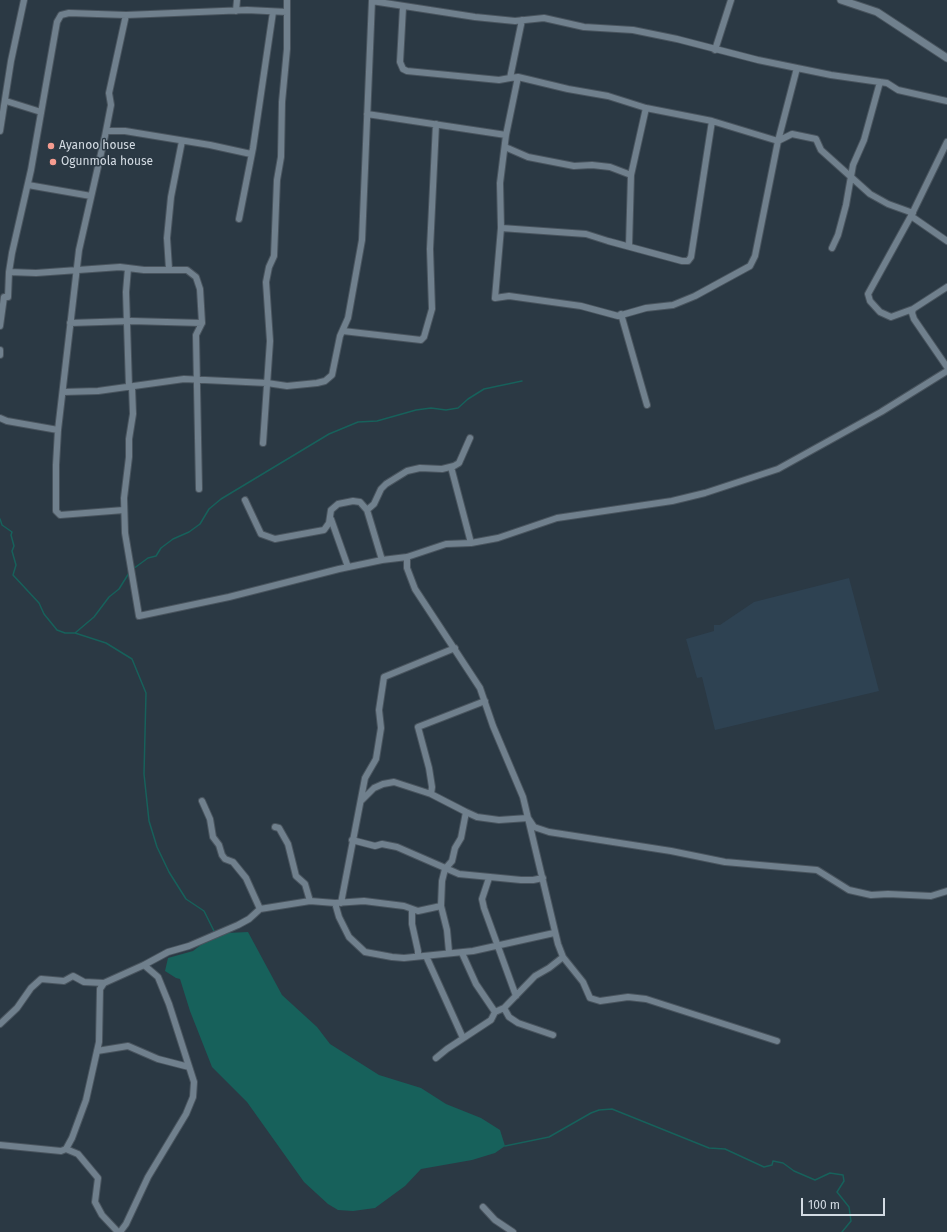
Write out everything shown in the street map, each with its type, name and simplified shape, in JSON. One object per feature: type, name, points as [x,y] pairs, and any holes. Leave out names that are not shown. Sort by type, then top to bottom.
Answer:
[{"type":"street","points":[[0,131],[6,101],[11,61],[24,0]]},
{"type":"street","points":[[236,11],[237,0]]},
{"type":"street","points":[[263,443],[270,331],[266,282],[268,267],[274,256],[277,180],[281,157],[282,102],[287,48],[287,0]]},
{"type":"street","points":[[63,392],[98,391],[170,381],[198,380],[267,383],[287,386],[317,383],[328,379],[334,372],[337,347],[348,318],[362,240],[372,0],[403,7],[475,16],[522,20],[536,17],[584,27],[633,30],[797,68],[831,75],[887,83],[898,90],[947,101]]},
{"type":"street","points":[[715,50],[731,0]]},
{"type":"street","points":[[841,0],[877,12],[947,58]]},
{"type":"street","points":[[403,7],[400,62],[403,69],[407,71],[499,80],[518,77],[568,90],[608,96],[646,108],[712,121],[778,141],[792,134],[816,139],[821,150],[850,178],[870,194],[888,204],[912,214],[947,242]]},
{"type":"street","points":[[0,326],[4,297],[8,297],[9,272],[28,185],[57,22],[61,15],[69,13],[126,15],[236,11],[287,12]]},
{"type":"street","points":[[239,220],[252,154],[273,12]]},
{"type":"street","points":[[124,510],[67,516],[60,515],[56,511],[58,430],[76,271],[83,230],[106,131],[110,105],[109,92],[126,15]]},
{"type":"street","points":[[510,78],[522,20]]},
{"type":"street","points":[[518,77],[506,136],[500,183],[501,228],[495,298],[509,296],[587,306],[618,316],[621,314],[673,305],[708,289],[750,266],[754,256],[778,141],[797,68]]},
{"type":"street","points":[[832,248],[838,235],[846,206],[853,165],[864,140],[880,82]]},
{"type":"street","points":[[6,101],[41,112]]},
{"type":"street","points":[[629,246],[631,175],[646,108]]},
{"type":"street","points":[[367,114],[506,136]]},
{"type":"street","points":[[501,228],[586,234],[682,261],[689,260],[712,121]]},
{"type":"street","points":[[343,331],[421,340],[424,336],[432,309],[430,249],[436,124]]},
{"type":"street","points":[[106,131],[125,131],[252,154]]},
{"type":"street","points":[[169,269],[167,238],[171,197],[182,141]]},
{"type":"street","points":[[947,142],[944,154],[868,294],[870,301],[880,312],[891,317],[914,308],[947,286]]},
{"type":"street","points":[[505,147],[528,157],[574,166],[592,164],[610,167],[631,175]]},
{"type":"street","points":[[28,185],[92,196]]},
{"type":"street","points":[[9,272],[22,274],[128,268],[144,270],[169,269],[187,270],[196,277],[200,289],[202,323],[196,335],[199,489]]},
{"type":"street","points":[[128,268],[126,292],[133,414],[129,438],[129,457],[124,510],[125,533],[139,616],[229,597],[348,567],[382,560],[407,557],[446,544],[471,543],[498,538],[557,518],[672,501],[765,475],[881,412],[947,371]]},
{"type":"street","points":[[914,308],[912,316],[947,367]]},
{"type":"street","points":[[621,314],[648,405]]},
{"type":"street","points":[[70,323],[127,321],[202,323]]},
{"type":"street","points":[[0,350],[0,355]]},
{"type":"street","points":[[0,418],[7,421],[58,430]]},
{"type":"street","points":[[367,510],[374,504],[381,489],[386,484],[406,471],[420,468],[442,469],[451,466],[462,459],[470,438]]},
{"type":"street","points":[[451,466],[471,543]]},
{"type":"street","points":[[245,500],[261,534],[275,539],[324,530],[331,519]]},
{"type":"street","points":[[348,567],[331,519],[331,510],[344,502],[360,502],[367,510],[382,560]]},
{"type":"street","points":[[407,557],[407,568],[415,589],[435,622],[455,648],[480,688],[493,726],[517,780],[543,878],[554,933],[563,957],[583,982],[590,998],[600,1001],[628,997],[646,998],[777,1041]]},
{"type":"street","points":[[455,648],[384,677],[379,710],[381,728],[376,759],[365,778],[352,840],[351,861],[338,903],[339,917],[349,937],[365,952],[392,957],[426,956],[449,952],[462,953],[554,933]]},
{"type":"street","points":[[431,794],[432,787],[429,768],[418,727],[485,701]]},
{"type":"street","points":[[360,801],[374,788],[383,784],[394,782],[431,794],[466,812],[500,820],[528,818]]},
{"type":"street","points":[[202,801],[210,819],[213,837],[219,845],[222,855],[225,859],[233,862],[243,874],[260,909]]},
{"type":"street","points":[[449,952],[447,930],[441,906],[442,881],[445,869],[452,861],[455,848],[461,838],[466,812]]},
{"type":"street","points":[[528,818],[534,827],[550,832],[671,851],[725,862],[817,870],[849,890],[871,895],[888,894],[931,896],[947,891]]},
{"type":"street","points":[[275,827],[279,828],[288,844],[296,876],[305,884],[310,901]]},
{"type":"street","points":[[352,840],[375,846],[382,844],[397,847],[459,874],[489,878],[532,880],[543,878]]},
{"type":"street","points":[[489,878],[482,899],[496,946],[516,996]]},
{"type":"street","points":[[0,1024],[17,1008],[31,988],[41,978],[64,981],[73,976],[84,982],[104,983],[144,965],[168,952],[212,936],[249,919],[260,909],[310,901],[338,903],[364,901],[404,906],[418,911],[441,906]]},
{"type":"street","points":[[412,910],[412,924],[418,956]]},
{"type":"street","points":[[462,953],[476,984],[495,1012]]},
{"type":"street","points":[[426,956],[463,1038]]},
{"type":"street","points":[[436,1058],[491,1020],[495,1012],[504,1008],[535,976],[550,968],[563,957]]},
{"type":"street","points":[[0,1145],[61,1151],[66,1149],[78,1154],[98,1178],[95,1202],[102,1215],[119,1232],[126,1224],[148,1177],[186,1114],[193,1098],[194,1082],[158,977],[144,965]]},
{"type":"street","points":[[66,1149],[72,1138],[86,1100],[99,1042],[100,989],[104,983]]},
{"type":"street","points":[[504,1008],[509,1017],[518,1023],[553,1035]]},
{"type":"street","points":[[97,1051],[128,1046],[158,1059],[189,1067]]},
{"type":"street","points":[[483,1208],[495,1220],[513,1232]]},
{"type":"shaded area","points":[[849,578],[879,691],[715,730],[702,677],[697,678],[686,639],[714,631],[714,625],[720,625],[754,602]]},
{"type":"shaded area","points":[[248,932],[282,995],[317,1027],[330,1044],[379,1075],[421,1088],[446,1104],[481,1118],[500,1130],[505,1146],[495,1153],[472,1160],[421,1169],[405,1186],[375,1208],[353,1211],[338,1210],[328,1204],[304,1182],[247,1102],[212,1067],[190,1011],[180,979],[165,971],[168,958],[193,951],[206,941],[227,933]]},
{"type":"waterway","points":[[133,569],[148,558],[156,556],[161,548],[173,539],[189,532],[200,524],[209,509],[221,499],[329,434],[358,422],[377,421],[416,410],[431,408],[446,410],[458,408],[468,399],[484,389],[522,381]]},
{"type":"waterway","points":[[0,519],[2,525],[12,532],[11,535],[14,546],[12,551],[16,565],[13,575],[39,603],[44,614],[57,630],[65,633],[75,633],[106,643],[132,659],[146,693],[144,774],[149,821],[157,847],[169,872],[186,899],[204,911],[215,933]]},
{"type":"waterway","points":[[75,633],[94,617],[109,597],[119,589],[129,573]]},
{"type":"waterway","points":[[505,1146],[549,1137],[591,1113],[599,1110],[612,1109],[709,1148],[725,1149],[764,1167],[772,1165],[773,1161],[783,1163],[794,1171],[815,1180],[830,1173],[843,1175],[844,1181],[837,1192],[849,1207],[851,1221],[842,1232]]},
{"type":"place","name":"Ayanoo house","points":[[51,146]]},
{"type":"place","name":"Ogunmola house","points":[[53,162]]}]
